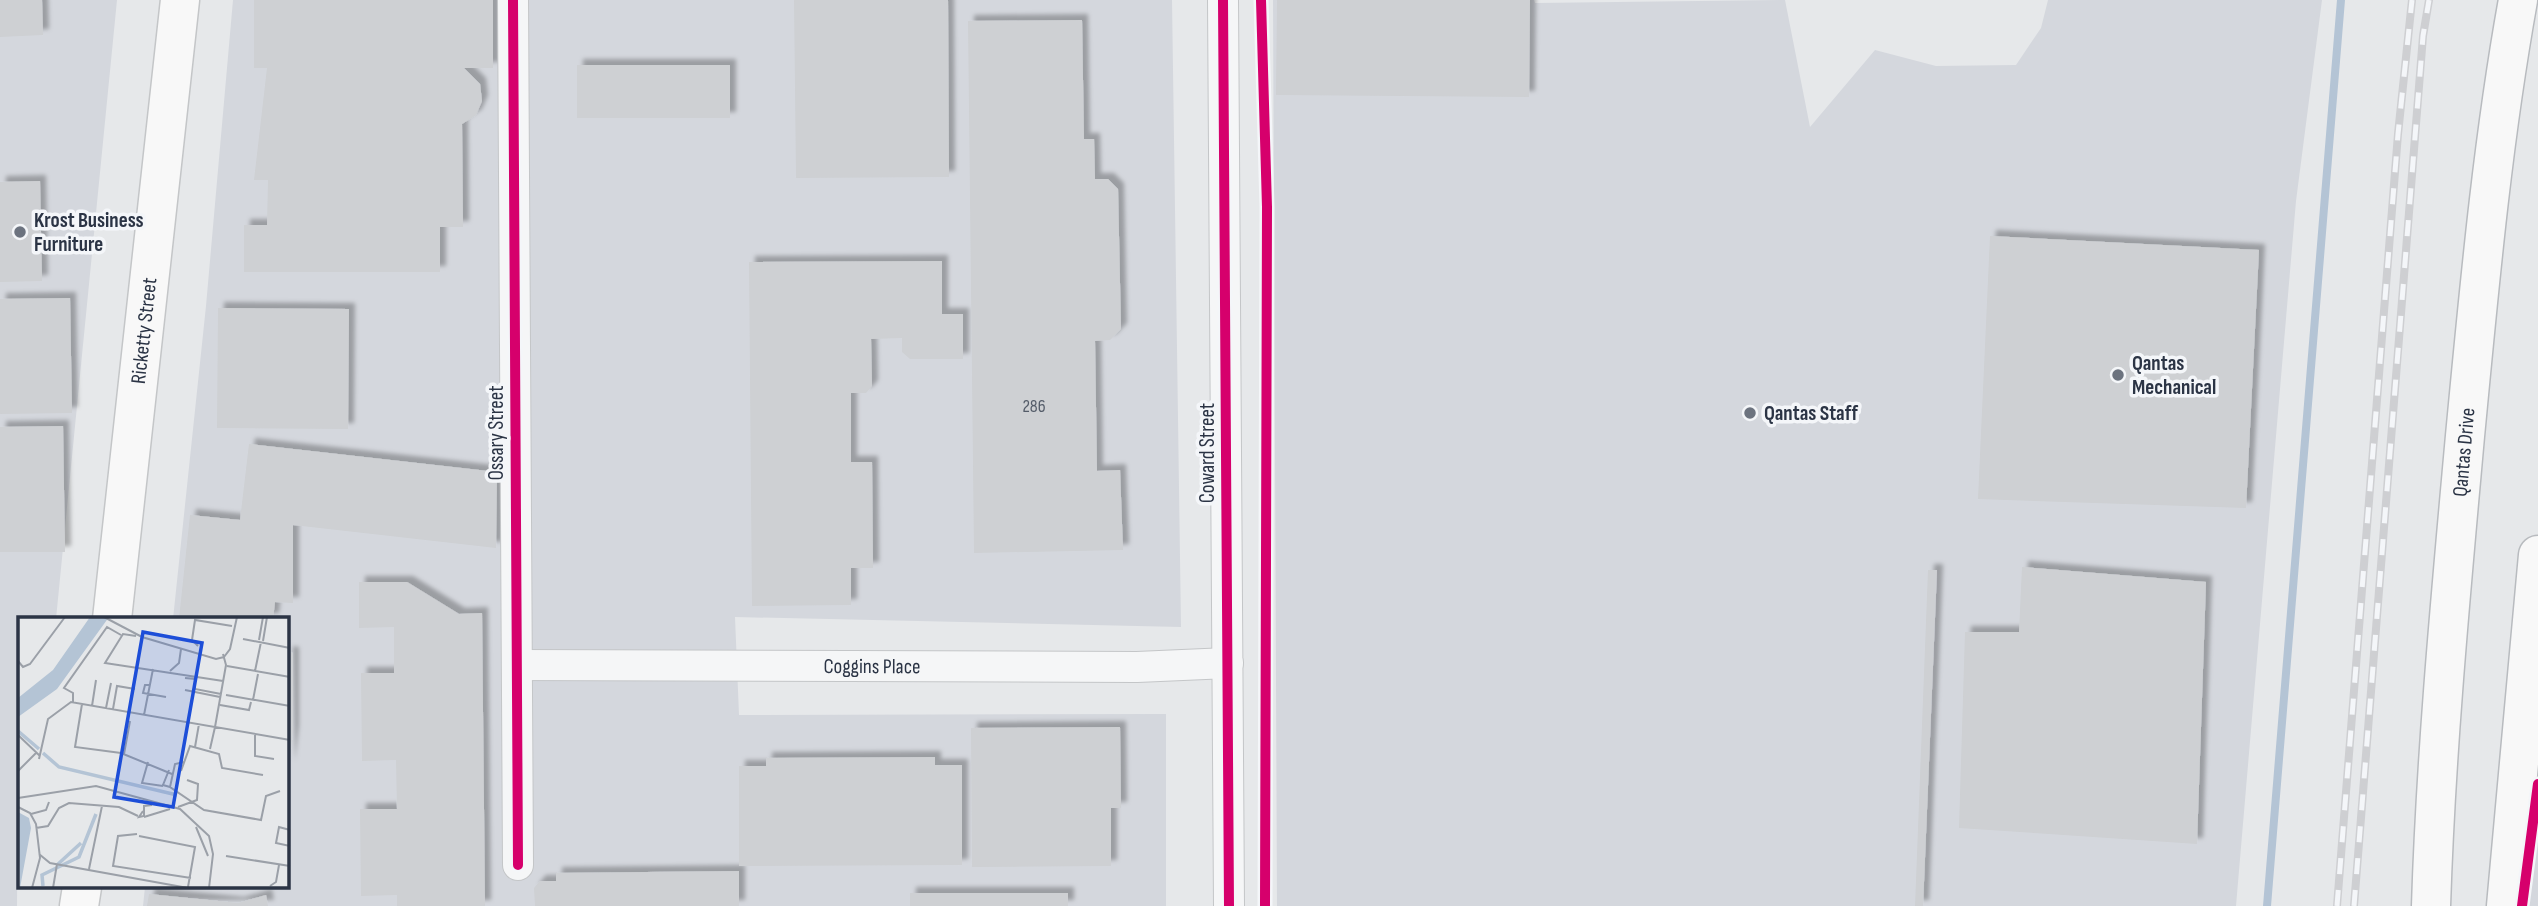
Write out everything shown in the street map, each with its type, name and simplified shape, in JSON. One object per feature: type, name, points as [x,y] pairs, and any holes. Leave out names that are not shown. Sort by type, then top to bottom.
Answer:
[{"type":"main road","name":"Ricketty Street","points":[[112,617],[180,0]]},
{"type":"main road","name":"Qantas Drive","points":[[2431,906],[2448,632],[2479,283],[2518,0]]},
{"type":"main road","points":[[2506,906],[2535,613],[2538,555]]},
{"type":"main road","points":[[79,906],[82,888]]},
{"type":"street","name":"Ossary Street","points":[[513,0],[518,865]]},
{"type":"street","name":"Coward Street","points":[[1223,0],[1230,906]]},
{"type":"street","name":"Coggins Place","points":[[517,665],[1137,667],[1228,663]]},
{"type":"shaded area","points":[[0,0],[117,0],[56,617],[18,617],[17,906],[0,906]]},
{"type":"shaded area","points":[[233,0],[1172,0],[1181,627],[735,617],[739,715],[1166,714],[1166,906],[143,906],[145,888],[289,888],[289,617],[173,617],[206,306]]},
{"type":"shaded area","points":[[1273,0],[1534,0],[1535,3],[1785,0],[1810,127],[1875,50],[1936,66],[2016,65],[2041,28],[2048,0],[2322,0],[2296,201],[2236,906],[1277,906]]},
{"type":"shaded area","points":[[2538,729],[2538,906],[2524,906]]},
{"type":"building","points":[[0,0],[42,0],[43,35],[0,37]]},
{"type":"building","points":[[254,0],[493,0],[493,68],[464,68],[480,84],[482,101],[476,115],[462,124],[463,227],[440,227],[440,272],[244,272],[244,225],[267,225],[268,180],[254,180],[267,68],[254,68]]},
{"type":"building","points":[[794,0],[948,0],[949,177],[796,178]]},
{"type":"building","points":[[1277,0],[1530,0],[1529,97],[1276,95]]},
{"type":"building","points":[[1082,20],[1084,139],[1094,139],[1095,179],[1108,179],[1118,189],[1121,329],[1110,340],[1095,341],[1097,471],[1120,470],[1123,550],[974,553],[968,21]]},
{"type":"building","points":[[577,65],[730,65],[730,118],[577,118]]},
{"type":"building","name":"Krost Business Furniture","points":[[40,181],[42,281],[0,282],[0,182]]},
{"type":"building","name":"Qantas Mechanical","points":[[1990,236],[2259,250],[2246,508],[1978,499]]},
{"type":"building","points":[[942,261],[942,314],[963,314],[963,359],[910,359],[902,352],[902,338],[871,339],[872,386],[866,393],[851,393],[851,462],[872,462],[873,568],[851,568],[851,605],[752,606],[749,262]]},
{"type":"building","points":[[70,298],[72,413],[0,414],[0,299]]},
{"type":"building","points":[[218,308],[349,309],[348,429],[217,428]]},
{"type":"building","points":[[63,426],[65,552],[0,552],[0,427]]},
{"type":"building","points":[[249,444],[497,472],[496,548],[293,525],[293,603],[275,602],[273,617],[179,617],[190,515],[240,520]]},
{"type":"building","points":[[2022,567],[2206,582],[2197,844],[1959,828],[1965,632],[2019,632]]},
{"type":"building","points":[[1928,570],[1937,570],[1923,906],[1915,906]]},
{"type":"building","points":[[359,582],[407,582],[459,614],[482,613],[485,906],[397,906],[397,895],[361,896],[360,809],[397,809],[396,760],[362,761],[361,673],[394,673],[394,627],[359,628]]},
{"type":"building","points":[[289,652],[293,653],[293,731],[289,767]]},
{"type":"building","points":[[1120,727],[1121,808],[1111,808],[1111,866],[972,867],[971,728]]},
{"type":"building","points":[[935,757],[935,765],[962,765],[962,865],[739,866],[739,766],[766,766],[766,758]]},
{"type":"building","points":[[739,871],[739,906],[535,906],[534,888],[540,881],[556,881],[556,873]]},
{"type":"building","points":[[910,893],[1068,893],[1068,906],[910,906]]},
{"type":"building","points":[[149,894],[238,903],[266,895],[268,906],[147,906]]},
{"type":"waterway","points":[[2267,906],[2341,0]]},
{"type":"railway","points":[[2337,906],[2398,134],[2412,0]]},
{"type":"railway","points":[[2354,906],[2423,36],[2429,0]]},
{"type":"cycle path","points":[[513,0],[518,865]]},
{"type":"cycle path","points":[[1223,0],[1229,906]]},
{"type":"cycle path","points":[[1261,0],[1267,207],[1265,906]]},
{"type":"cycle path","points":[[2522,906],[2538,784]]},
{"type":"place","name":"Krost Business Furniture","points":[[20,232]]},
{"type":"place","name":"Qantas Mechanical","points":[[2118,375]]},
{"type":"place","name":"Qantas Staff","points":[[1750,413]]}]
